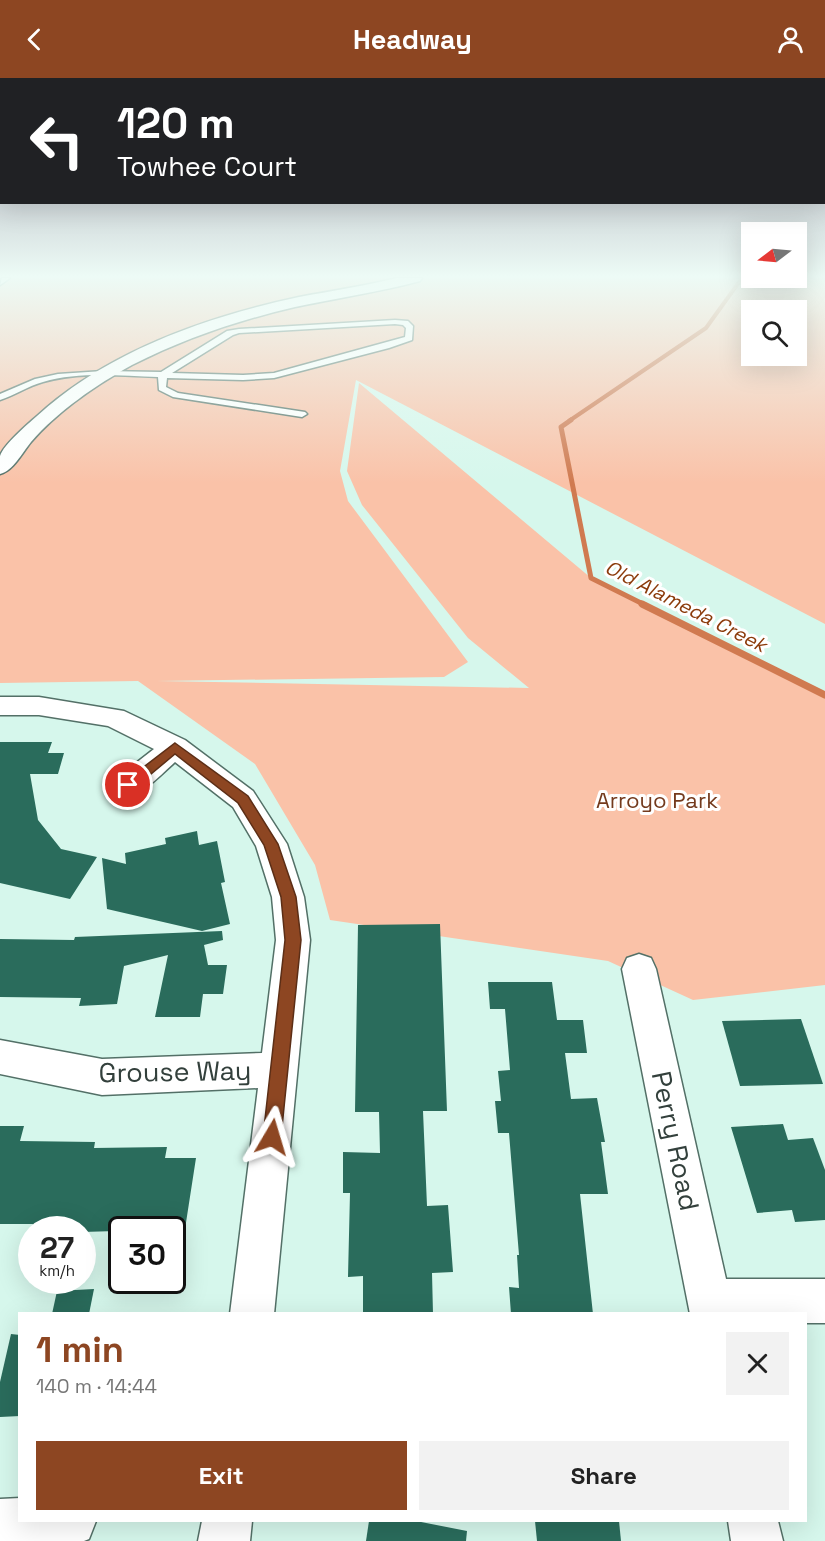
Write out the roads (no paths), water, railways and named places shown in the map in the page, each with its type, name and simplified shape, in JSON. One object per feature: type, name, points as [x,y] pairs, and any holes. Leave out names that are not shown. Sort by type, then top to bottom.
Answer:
[{"type":"street","points":[[0,468],[30,432],[54,410],[106,374],[161,346]]},
{"type":"street","points":[[0,706],[39,706],[114,718],[175,747],[243,799],[271,844],[288,897],[293,940],[252,1312]]},
{"type":"street","points":[[128,785],[175,747]]},
{"type":"street","name":"Perry Road","points":[[639,969],[711,1307]]},
{"type":"street","name":"Grouse Way","points":[[0,1057],[102,1077],[280,1070]]},
{"type":"street","points":[[711,1307],[825,1301]]},
{"type":"street","points":[[0,1525],[53,1522]]},
{"type":"street","points":[[224,1541],[227,1522]]},
{"type":"street","points":[[753,1522],[757,1541]]},
{"type":"lane","points":[[163,375],[209,346]]},
{"type":"lane","points":[[0,397],[43,379],[106,374],[258,376],[288,373],[349,355],[390,346]]},
{"type":"lane","points":[[163,375],[162,388],[176,395],[302,414]]},
{"type":"waterway","name":"Old Alameda Creek","points":[[569,421],[679,346]]},
{"type":"waterway","name":"Old Alameda Creek","points":[[571,420],[561,427],[591,578],[645,605]]},
{"type":"waterway","name":"Old Alameda Creek","points":[[642,604],[825,695]]},
{"type":"park label","name":"Arroyo Park","points":[[657,800]]}]
